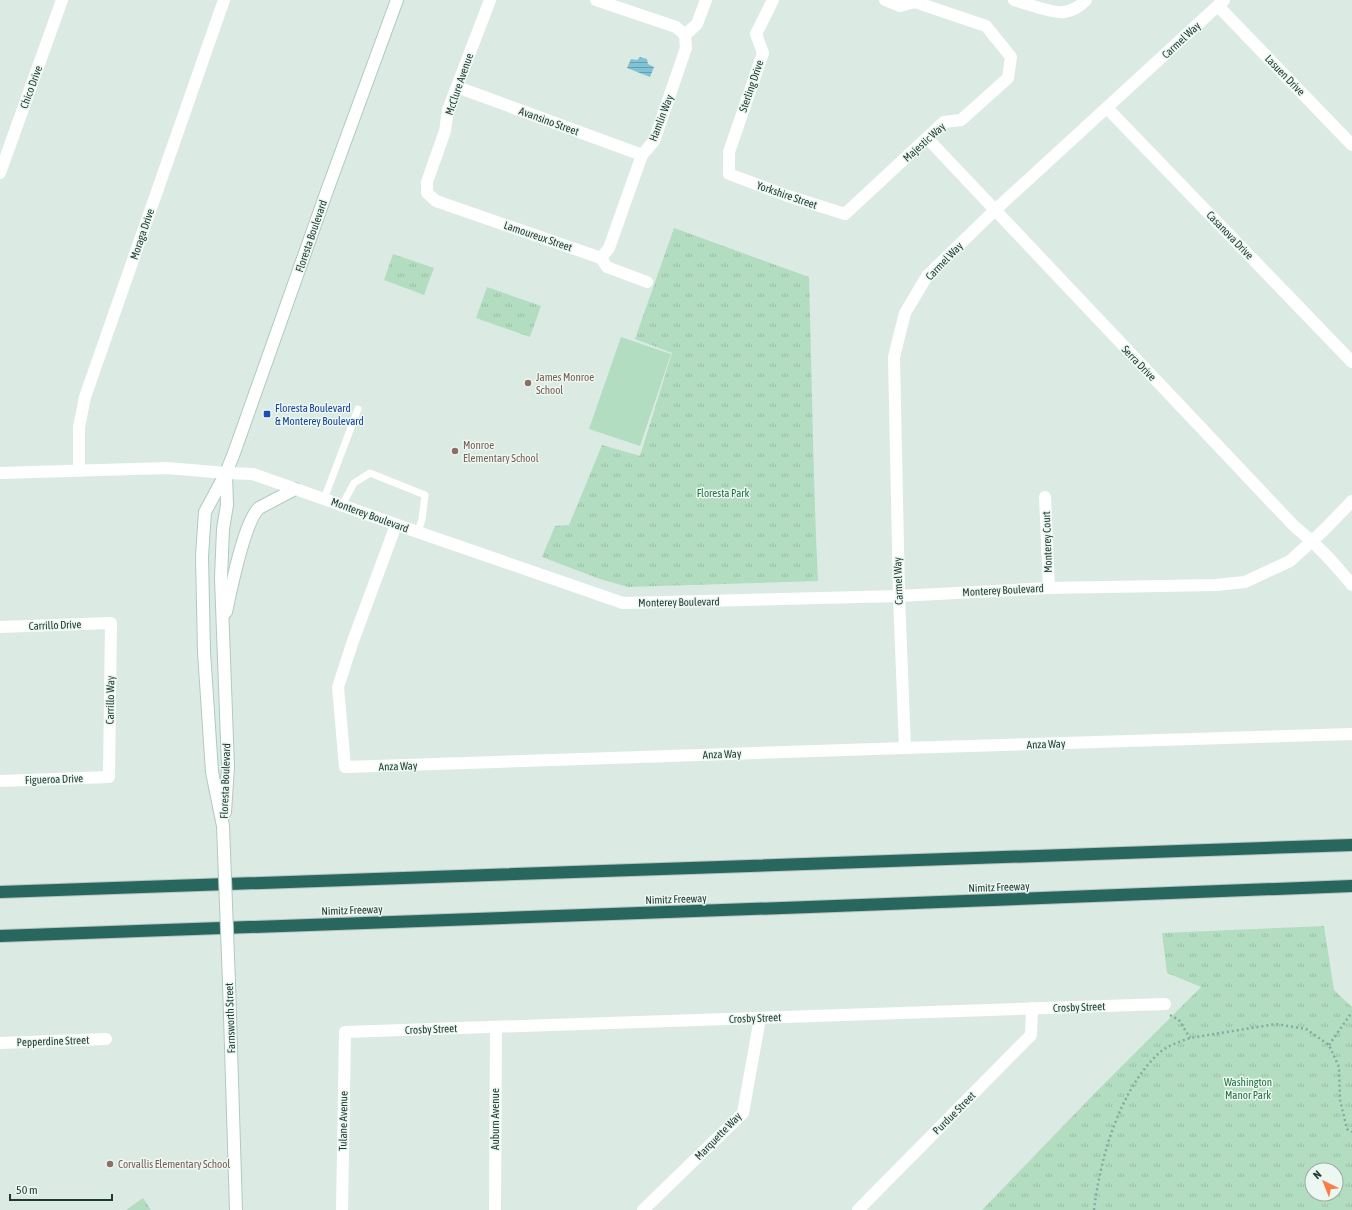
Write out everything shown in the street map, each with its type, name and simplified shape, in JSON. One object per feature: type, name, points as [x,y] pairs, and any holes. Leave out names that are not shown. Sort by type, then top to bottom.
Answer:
[{"type":"highway","points":[[0,892],[1352,845]]},
{"type":"highway","name":"Nimitz Freeway","points":[[0,936],[793,908],[1352,886]]},
{"type":"street","name":"Chico Drive","points":[[0,173],[62,0]]},
{"type":"street","name":"Moraga Drive","points":[[79,471],[79,427],[85,397],[224,0]]},
{"type":"street","name":"Floresta Boulevard","points":[[224,826],[212,772],[204,652],[202,556],[205,512],[226,473],[397,0]]},
{"type":"street","name":"McClure Avenue","points":[[427,193],[427,182],[445,131],[448,110],[490,0]]},
{"type":"street","points":[[596,0],[614,3],[676,27],[685,35],[697,24],[706,0]]},
{"type":"street","name":"Sterling Drive","points":[[729,174],[729,152],[763,52],[756,34],[773,0]]},
{"type":"street","name":"Majestic Way","points":[[846,214],[944,122],[960,120],[1008,78],[1011,57],[986,26],[915,2],[900,6],[885,0]]},
{"type":"street","points":[[1014,0],[1045,10],[1063,13],[1081,6],[1086,0]]},
{"type":"street","name":"Carmel Way","points":[[905,748],[899,596],[894,357],[905,313],[927,276],[994,211],[1221,3]]},
{"type":"street","name":"Lasuen Drive","points":[[1221,3],[1352,145]]},
{"type":"street","name":"Hamlin Way","points":[[600,258],[609,248],[642,155],[654,141],[686,48],[685,35]]},
{"type":"street","name":"Avansino Street","points":[[457,87],[642,155]]},
{"type":"street","name":"Casanova Drive","points":[[1107,108],[1352,362]]},
{"type":"street","name":"Serra Drive","points":[[927,138],[994,211],[1294,526],[1327,554],[1352,585]]},
{"type":"street","name":"Yorkshire Street","points":[[729,174],[785,195],[846,214]]},
{"type":"street","name":"Lamoureux Street","points":[[427,193],[436,201],[600,258],[608,267],[647,282]]},
{"type":"street","name":"Monterey Boulevard","points":[[0,473],[167,468],[253,474],[623,603],[899,596],[1049,588],[1216,585],[1245,582],[1290,561],[1313,541],[1352,501]]},
{"type":"street","name":"Floresta Boulevard","points":[[224,826],[228,767],[221,578],[223,529],[227,505],[226,473]]},
{"type":"street","points":[[222,626],[243,542],[255,512],[259,508],[295,489]]},
{"type":"street","name":"Monterey Court","points":[[1045,497],[1049,588]]},
{"type":"street","name":"Anza Way","points":[[396,525],[353,641],[338,687],[345,767],[1352,734]]},
{"type":"street","name":"Carrillo Drive","points":[[0,627],[111,623]]},
{"type":"street","name":"Carrillo Way","points":[[109,777],[111,623]]},
{"type":"street","name":"Figueroa Drive","points":[[0,781],[109,777]]},
{"type":"street","name":"Farnsworth Street","points":[[224,826],[236,1210]]},
{"type":"street","name":"Crosby Street","points":[[344,1032],[1165,1004]]},
{"type":"street","name":"Purdue Street","points":[[858,1210],[1031,1035],[1032,1008]]},
{"type":"street","name":"Marquette Way","points":[[644,1210],[743,1113],[760,1018]]},
{"type":"street","name":"Auburn Avenue","points":[[495,1210],[496,1027]]},
{"type":"street","name":"Tulane Avenue","points":[[342,1210],[344,1032]]},
{"type":"street","name":"Pepperdine Street","points":[[0,1043],[106,1039]]},
{"type":"lane","points":[[324,499],[358,409]]},
{"type":"lane","points":[[342,505],[354,483],[370,474],[425,495],[422,519],[418,532]]},
{"type":"path","points":[[1165,1004],[1168,1014],[1179,1020],[1190,1038]]},
{"type":"path","points":[[1329,1045],[1352,1012]]},
{"type":"path","points":[[1094,1210],[1105,1152],[1124,1103],[1141,1073],[1158,1053],[1177,1042],[1190,1038],[1276,1024],[1306,1029],[1329,1045],[1339,1067],[1340,1100],[1348,1129],[1352,1132]]},
{"type":"green space","name":"Floresta Park","points":[[674,228],[809,277],[818,581],[628,587],[600,579],[542,557],[555,526],[569,525],[602,445],[640,456],[672,353],[635,339]]},
{"type":"green space","points":[[393,254],[434,268],[424,295],[384,280]]},
{"type":"green space","points":[[487,287],[541,306],[530,337],[476,318]]},
{"type":"green space","points":[[621,337],[671,354],[640,446],[589,429]]},
{"type":"green space","name":"Washington Manor Park","points":[[1324,926],[1334,990],[1352,1007],[1352,1210],[982,1210],[1095,1093],[1201,987],[1167,973],[1162,933]]},
{"type":"green space","points":[[143,1198],[151,1210],[126,1210]]},
{"type":"water","points":[[640,57],[647,59],[648,64],[654,67],[650,77],[627,68],[631,59],[637,60]]},
{"type":"place","name":"James Monroe School","points":[[528,383]]},
{"type":"place","name":"Floresta Boulevard & Monterey Boulevard","points":[[267,414]]},
{"type":"place","name":"Monroe Elementary School","points":[[455,451]]},
{"type":"place","name":"Corvallis Elementary School","points":[[110,1164]]}]
